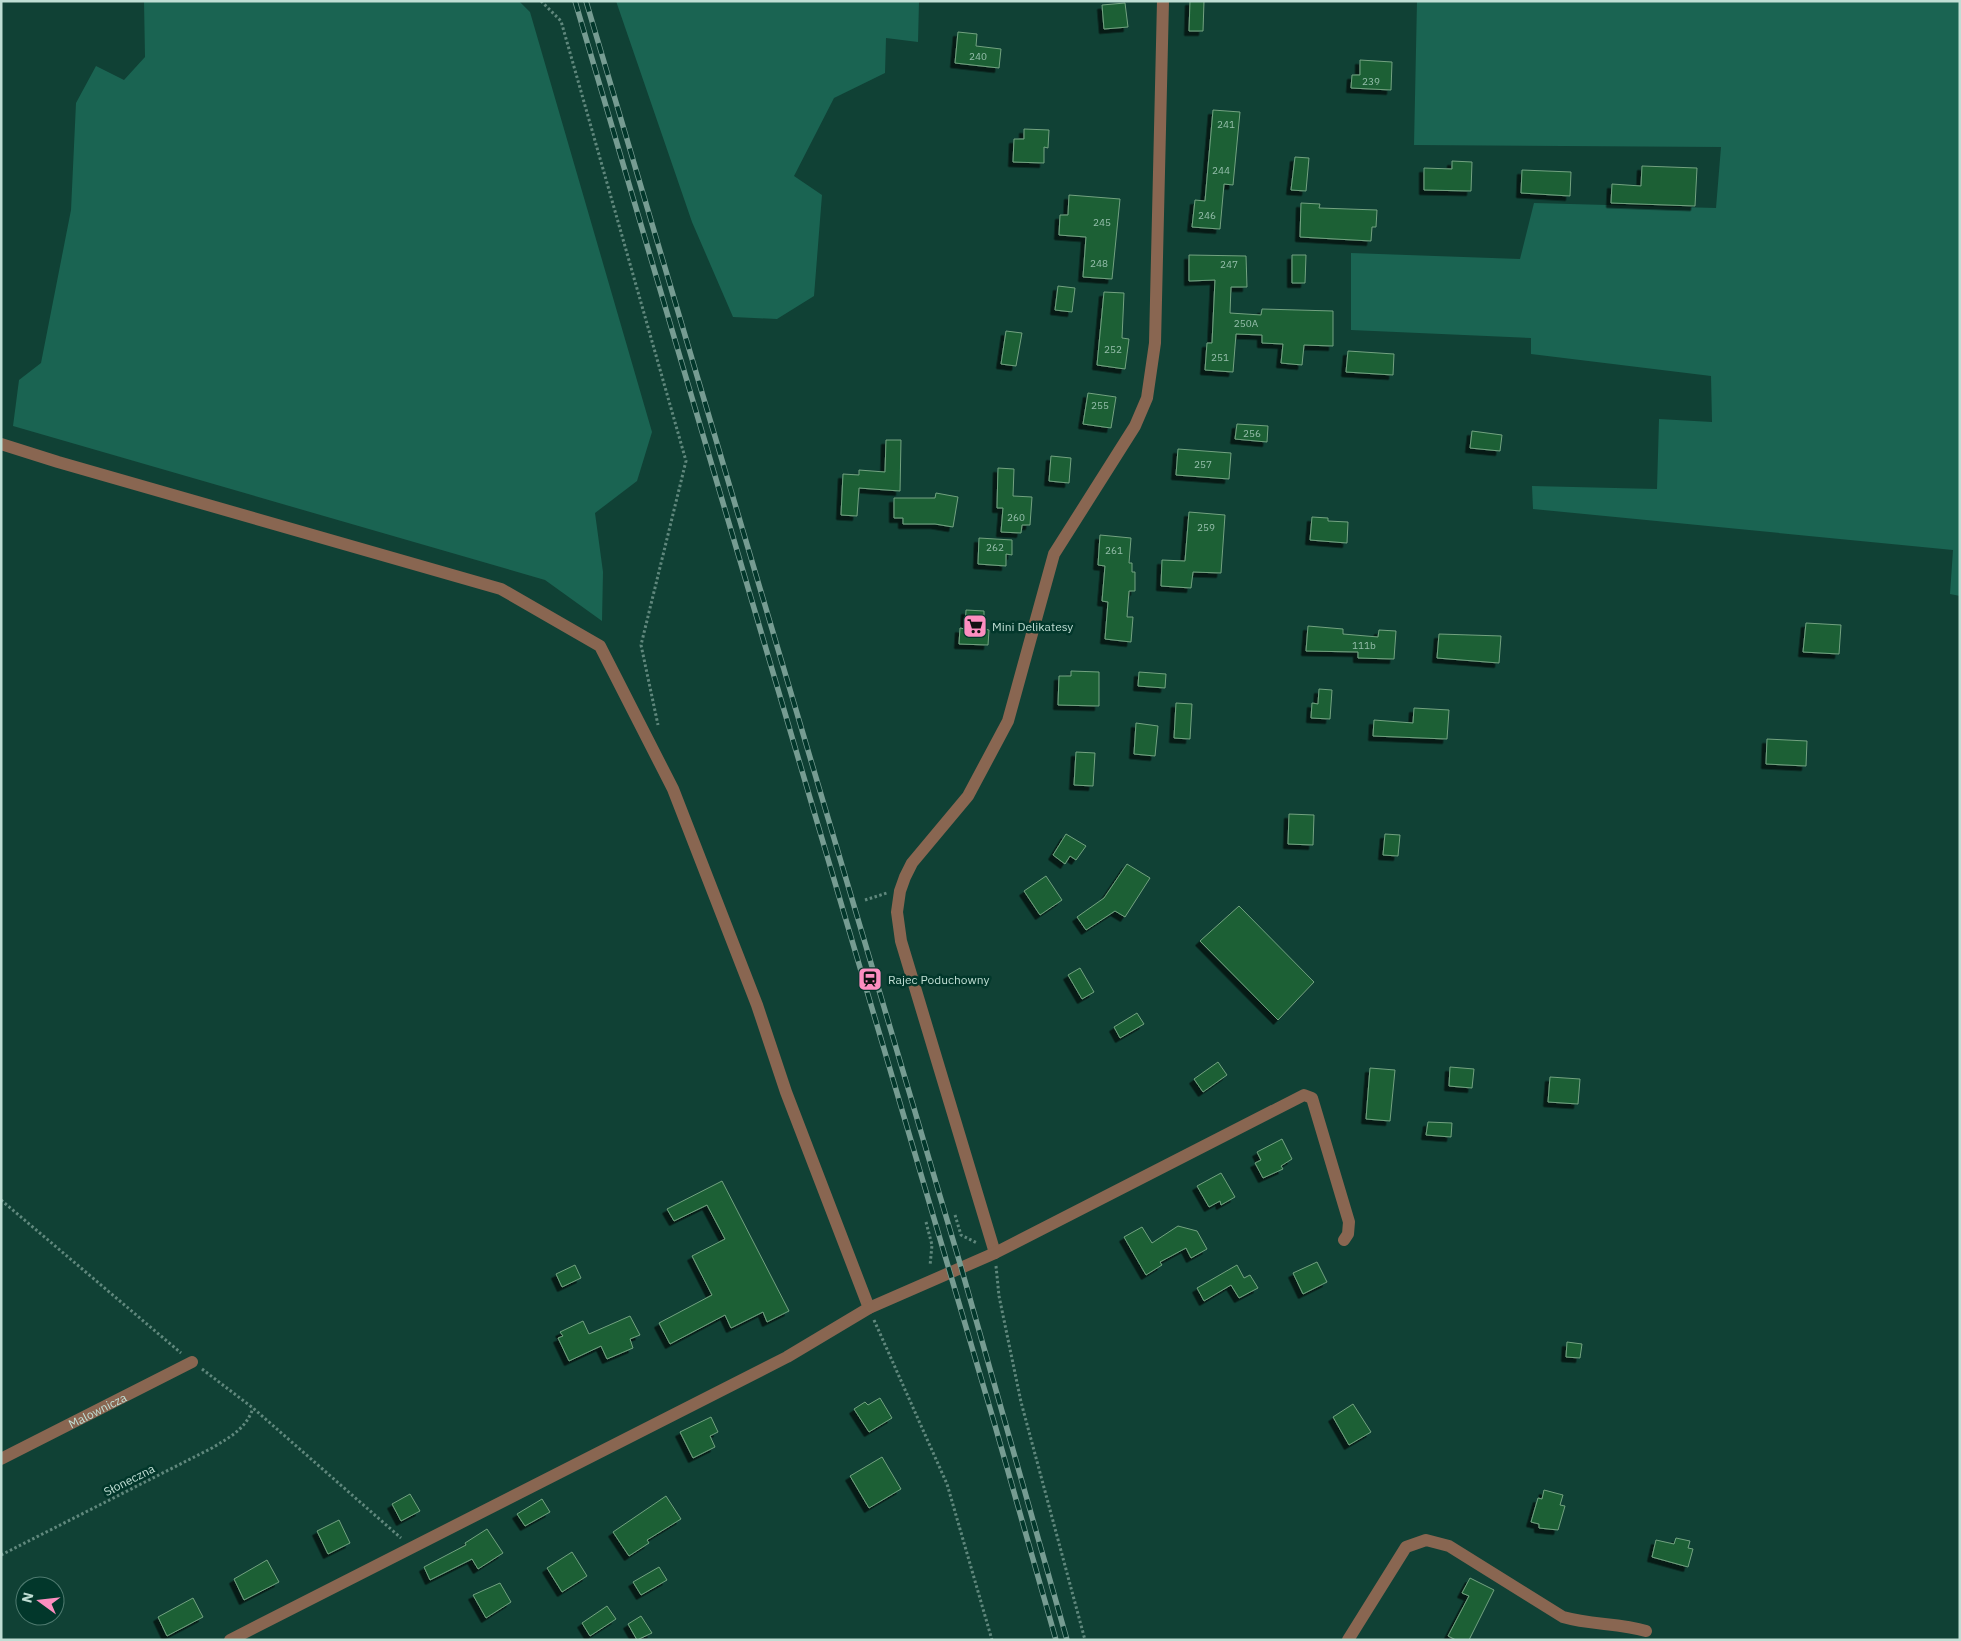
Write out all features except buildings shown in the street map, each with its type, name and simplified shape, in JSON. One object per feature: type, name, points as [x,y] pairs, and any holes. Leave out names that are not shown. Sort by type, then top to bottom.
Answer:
[{"type":"street","points":[[995,1253],[901,941],[897,912],[900,891],[912,863],[968,796],[1008,721],[1054,554],[1135,426],[1147,398],[1155,343],[1163,1]]},
{"type":"street","points":[[1,444],[501,589],[600,646],[673,789],[756,1005],[786,1092],[868,1308]]},
{"type":"street","points":[[230,1640],[787,1357],[868,1308],[995,1253],[1306,1094],[1312,1098],[1349,1222],[1348,1234],[1344,1240]]},
{"type":"street","name":"Malownicza","points":[[1,1459],[192,1362]]},
{"type":"street","points":[[1348,1640],[1406,1547],[1426,1540],[1449,1546],[1563,1617],[1584,1623],[1633,1627],[1646,1631]]},
{"type":"path","points":[[541,1],[560,21],[686,461],[641,646],[660,732]]},
{"type":"path","points":[[865,900],[900,891]]},
{"type":"path","points":[[1,1200],[192,1362],[253,1408],[410,1547]]},
{"type":"path","points":[[955,1215],[961,1235],[995,1253],[999,1296],[1021,1402],[1085,1640]]},
{"type":"path","points":[[926,1222],[932,1245],[928,1281]]},
{"type":"path","points":[[868,1308],[947,1484],[992,1640]]},
{"type":"path","name":"Słoneczna","points":[[1,1555],[212,1448],[237,1433],[249,1419],[253,1408]]},
{"type":"green space","points":[[144,1],[519,1],[530,12],[652,432],[637,481],[595,513],[603,572],[602,621],[545,580],[13,426],[19,380],[41,363],[71,210],[76,103],[96,66],[124,80],[145,57]]},
{"type":"green space","points":[[616,1],[919,1],[918,42],[886,38],[885,73],[834,98],[794,176],[822,195],[814,296],[777,319],[733,317],[692,222]]},
{"type":"green space","points":[[1417,1],[1960,1],[1960,596],[1950,594],[1953,550],[1533,509],[1532,486],[1657,489],[1659,419],[1712,422],[1711,376],[1531,354],[1531,338],[1351,330],[1351,253],[1520,259],[1534,203],[1716,208],[1721,147],[1414,145]]},
{"type":"railway","points":[[575,1],[994,1422],[1056,1640]]},
{"type":"railway","points":[[586,1],[961,1267],[1067,1640]]},
{"type":"place","name":"Mini Delikatesy","points":[[975,626]]},
{"type":"place","name":"Rajec Poduchowny","points":[[870,979]]}]
